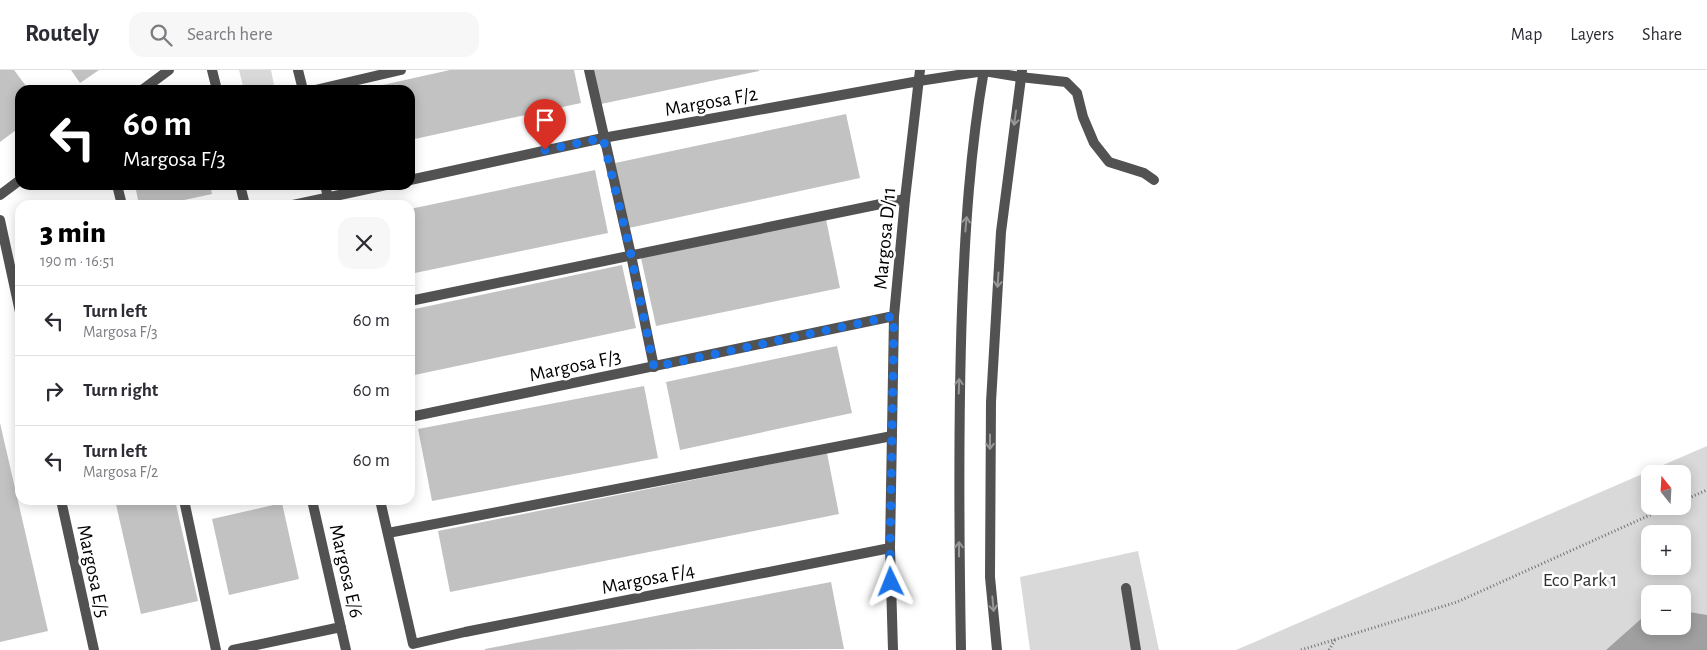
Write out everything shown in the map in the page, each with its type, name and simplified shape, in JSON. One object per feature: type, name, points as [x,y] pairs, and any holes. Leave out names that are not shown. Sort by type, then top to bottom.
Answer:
[{"type":"street","points":[[148,85],[168,70]]},
{"type":"street","points":[[212,70],[215,85]]},
{"type":"street","points":[[298,70],[302,85]]},
{"type":"street","points":[[336,85],[401,70]]},
{"type":"street","points":[[589,70],[654,367]]},
{"type":"street","name":"Margosa D/11","points":[[893,650],[890,548],[894,316],[920,70]]},
{"type":"street","points":[[961,650],[958,410],[965,232],[975,128],[984,70]]},
{"type":"street","name":"Margosa F/2","points":[[415,179],[603,138],[984,70],[1066,82],[1077,93],[1083,117],[1094,143],[1109,162],[1144,173],[1154,180]]},
{"type":"street","points":[[997,650],[990,577],[991,402],[1001,232],[1021,74]]},
{"type":"street","points":[[0,195],[15,184]]},
{"type":"street","points":[[326,190],[328,198]]},
{"type":"street","points":[[318,200],[364,190]]},
{"type":"street","points":[[415,300],[905,199]]},
{"type":"street","points":[[0,220],[15,289]]},
{"type":"street","name":"Margosa F/3","points":[[415,416],[894,316]]},
{"type":"street","points":[[388,533],[892,436]]},
{"type":"street","name":"Margosa E/5","points":[[62,505],[94,650]]},
{"type":"street","points":[[185,505],[216,650]]},
{"type":"street","name":"Margosa E/6","points":[[313,505],[346,650]]},
{"type":"street","points":[[381,505],[413,647]]},
{"type":"street","name":"Margosa F/4","points":[[413,647],[465,632],[890,548]]},
{"type":"street","points":[[1126,588],[1136,650]]},
{"type":"street","points":[[233,650],[341,627]]},
{"type":"path","points":[[1691,497],[1707,490]]},
{"type":"path","points":[[1301,650],[1457,602],[1650,515]]},
{"type":"path","points":[[1329,650],[1335,639]]},
{"type":"green space","points":[[239,70],[271,70],[274,85],[243,85]]},
{"type":"green space","name":"Eco Park 1","points":[[1707,446],[1707,650],[1236,650],[1641,475],[1641,515],[1691,515],[1691,465],[1663,465]]},
{"type":"green space","points":[[1138,551],[1159,650],[1030,650],[1020,577]]},
{"type":"shaded area","points":[[1691,612],[1707,615],[1707,650],[1606,650],[1641,619],[1641,635],[1691,635]]},
{"type":"building","points":[[0,70],[14,70],[25,85],[15,85],[15,131],[0,142]]},
{"type":"building","points":[[71,70],[99,70],[80,83]]},
{"type":"building","points":[[450,70],[574,70],[581,103],[415,139],[415,85],[382,85]]},
{"type":"building","points":[[593,70],[759,70],[759,71],[601,104]]},
{"type":"building","points":[[846,114],[860,178],[629,228],[615,163]]},
{"type":"building","points":[[595,170],[608,233],[415,273],[415,208]]},
{"type":"building","points":[[136,190],[211,190],[212,194],[184,200],[138,200]]},
{"type":"building","points":[[826,219],[840,288],[656,326],[641,258]]},
{"type":"building","points":[[622,265],[636,328],[415,375],[415,309]]},
{"type":"building","points":[[837,346],[852,413],[680,450],[666,382]]},
{"type":"building","points":[[644,386],[658,458],[432,501],[418,429]]},
{"type":"building","points":[[0,423],[15,488],[15,505],[19,505],[48,631],[0,642]]},
{"type":"building","points":[[827,453],[839,514],[450,592],[438,531]]},
{"type":"building","points":[[116,505],[176,505],[198,601],[141,614]]},
{"type":"building","points":[[273,505],[282,505],[299,579],[229,595],[212,519]]},
{"type":"building","points":[[831,582],[844,649],[485,650],[485,649]]},
{"type":"route","points":[[545,150],[603,138],[631,255],[654,367],[894,316],[891,582]]}]
